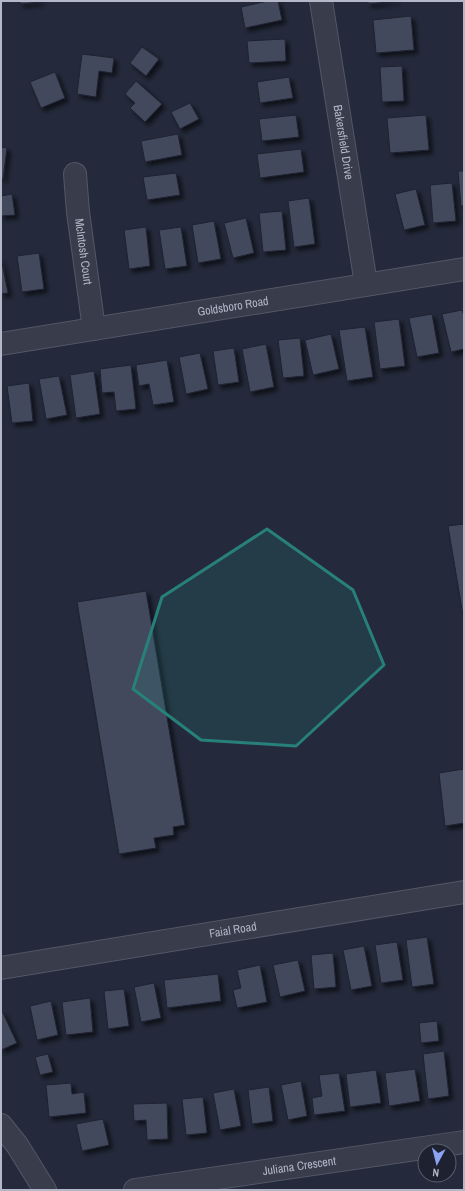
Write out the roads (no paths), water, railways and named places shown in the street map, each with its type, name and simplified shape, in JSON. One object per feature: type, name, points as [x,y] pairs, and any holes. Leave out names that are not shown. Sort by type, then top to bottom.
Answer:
[{"type":"street","name":"Bakersfield Drive","points":[[321,1],[366,284]]},
{"type":"street","name":"McIntosh Court","points":[[75,174],[78,212],[94,329]]},
{"type":"street","name":"Goldsboro Road","points":[[1,344],[464,269]]},
{"type":"street","name":"Faial Road","points":[[1,968],[464,892]]},
{"type":"street","points":[[1,1125],[17,1146],[45,1190]]},
{"type":"street","name":"Juliana Crescent","points":[[135,1190],[464,1142]]}]
